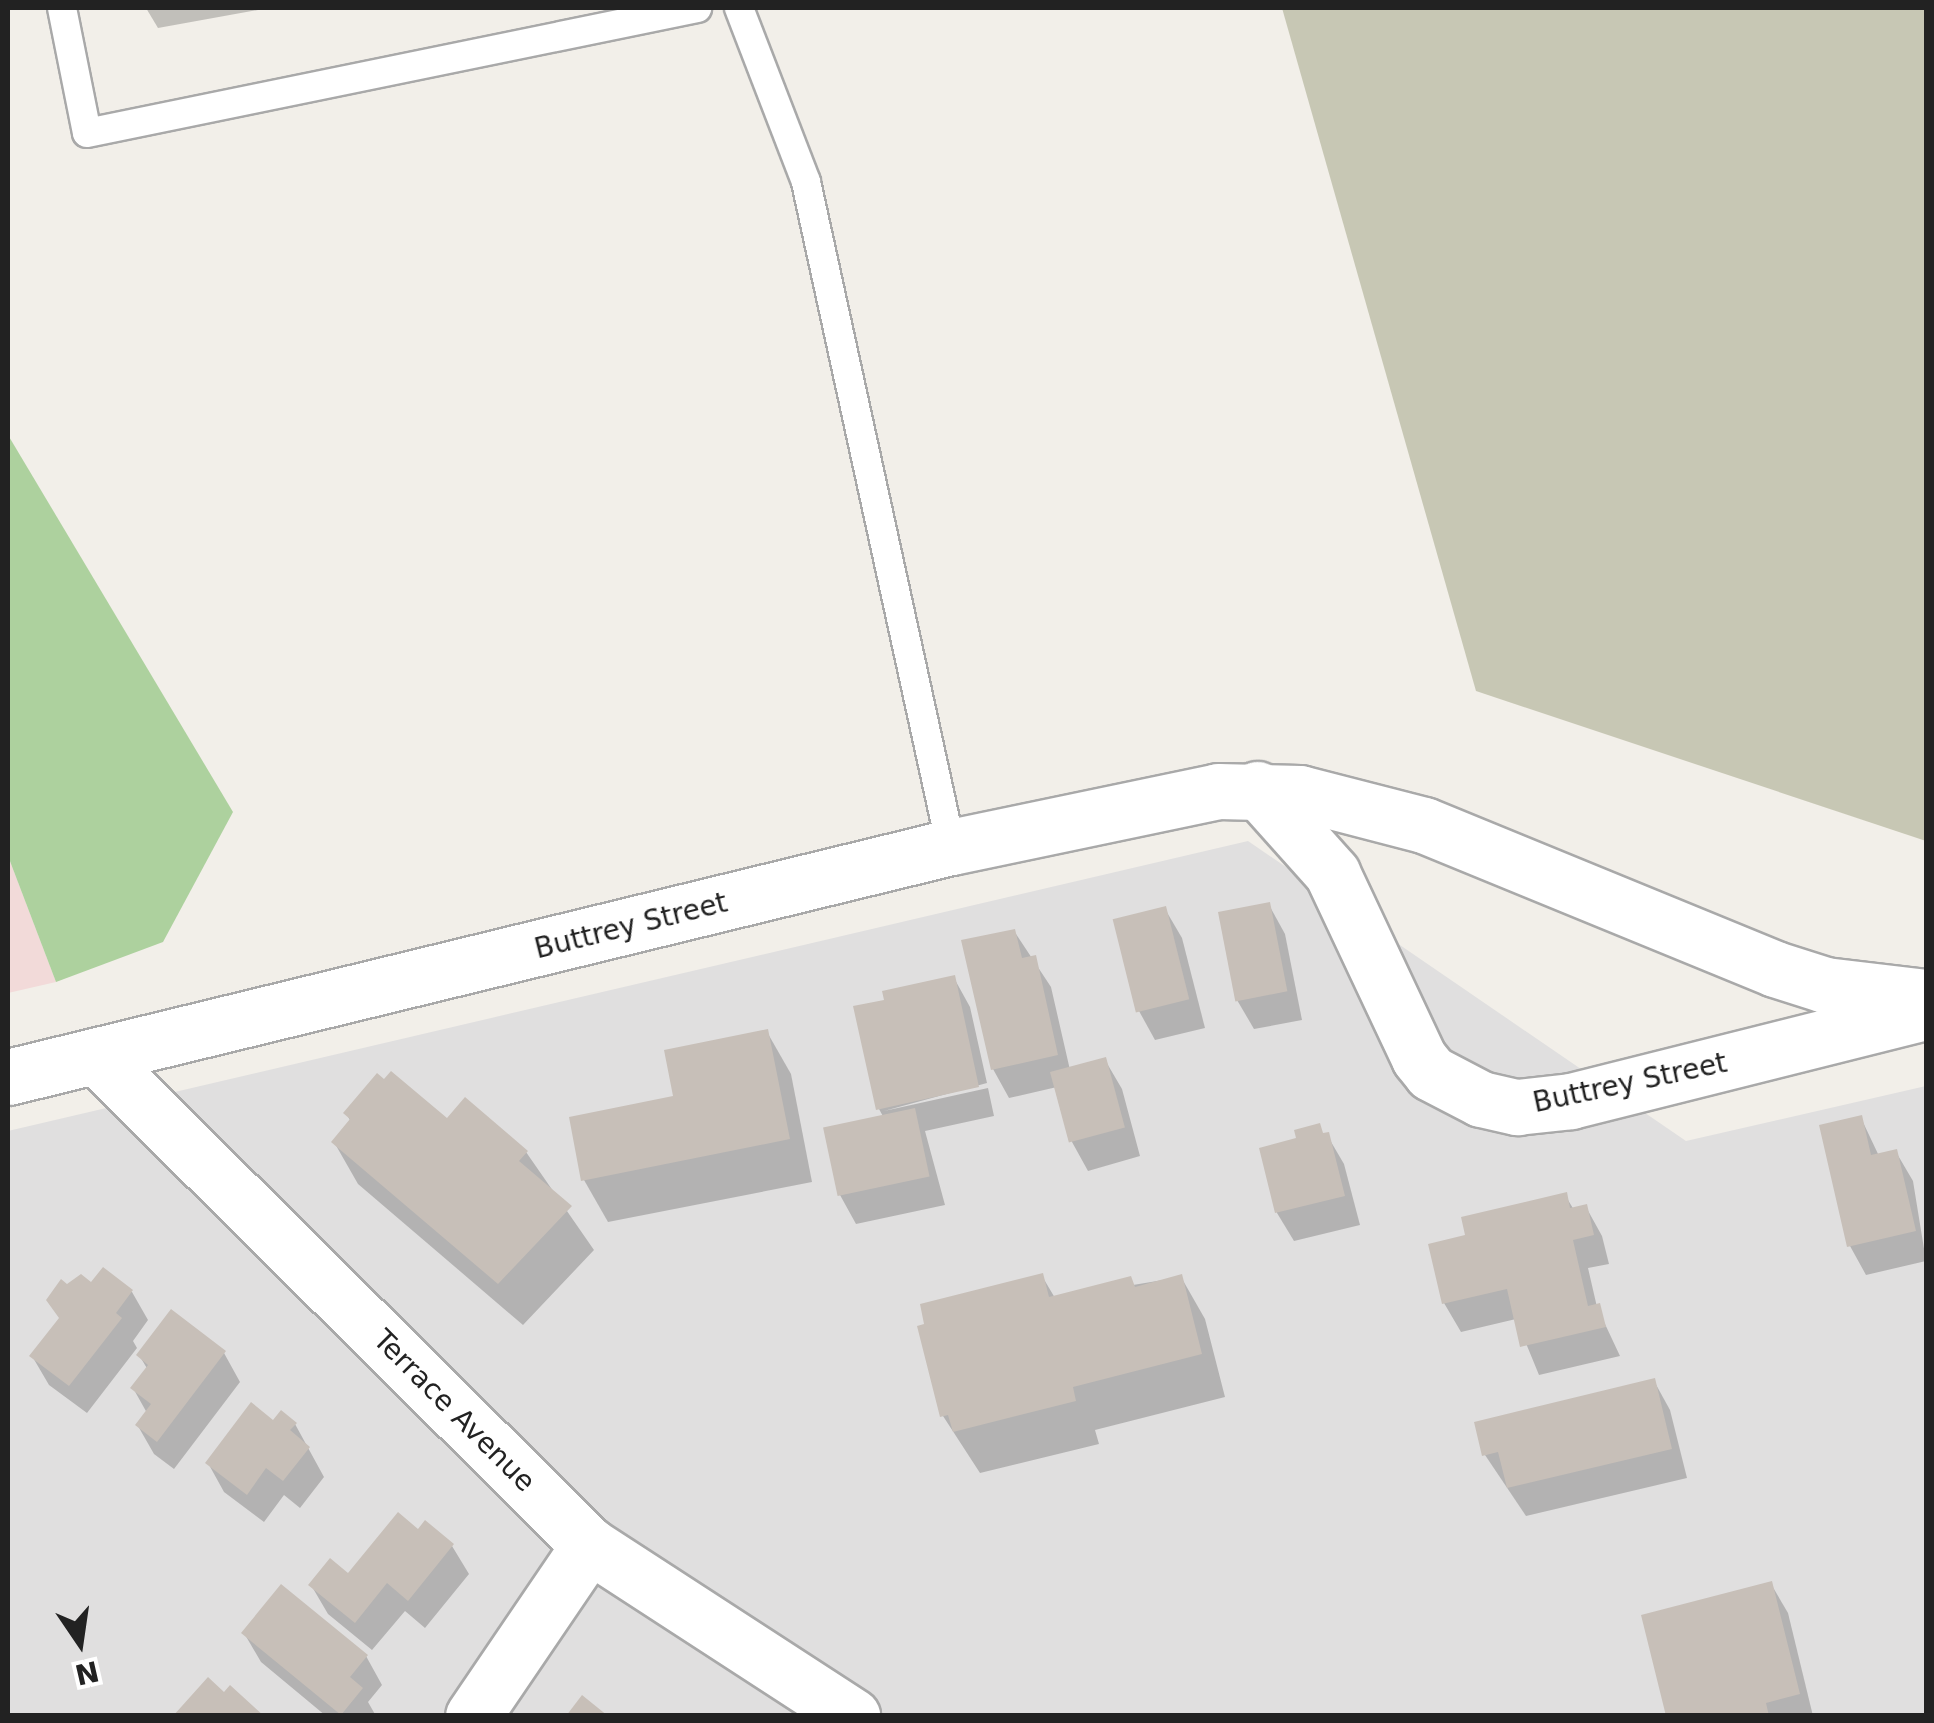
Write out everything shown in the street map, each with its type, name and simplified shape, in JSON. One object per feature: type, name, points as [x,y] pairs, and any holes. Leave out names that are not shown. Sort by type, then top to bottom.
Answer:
[{"type":"street","name":"Buttrey Street","points":[[1257,789],[1332,873],[1419,1058],[1431,1073],[1481,1099],[1517,1107],[1571,1101],[1926,1012]]},
{"type":"street","name":"Buttrey Street","points":[[8,1078],[951,847],[1190,794],[1257,789],[1300,793],[1424,825],[1825,985],[1926,997]]},
{"type":"street","name":"Terrace Avenue","points":[[96,1056],[589,1545],[852,1716]]},
{"type":"street","points":[[473,1716],[589,1545]]},
{"type":"lane","points":[[62,8],[88,132],[697,8]]},
{"type":"lane","points":[[739,8],[806,182],[951,847]]},
{"type":"shaded area","points":[[1282,8],[1926,8],[1926,841],[1476,691]]},
{"type":"shaded area","points":[[1248,841],[1686,1141],[1926,1086],[1926,1715],[8,1715],[8,1131]]},
{"type":"shaded area","points":[[8,856],[56,982],[8,993]]},
{"type":"green space","points":[[8,435],[233,812],[163,942],[56,982],[8,856]]},
{"type":"building","points":[[1270,902],[1287,991],[1235,1001],[1218,912]]},
{"type":"building","points":[[1166,906],[1189,999],[1136,1012],[1113,919]]},
{"type":"building","points":[[1015,929],[1022,958],[1036,955],[1058,1055],[991,1070],[961,940]]},
{"type":"building","points":[[955,975],[979,1087],[876,1110],[853,1006],[884,1000],[882,991]]},
{"type":"building","points":[[768,1029],[790,1139],[581,1181],[569,1117],[673,1096],[664,1050]]},
{"type":"building","points":[[1106,1057],[1125,1128],[1069,1143],[1050,1072]]},
{"type":"building","points":[[391,1071],[447,1118],[465,1097],[528,1151],[519,1161],[572,1206],[498,1284],[331,1142],[350,1119],[343,1113],[377,1073],[384,1079]]},
{"type":"building","points":[[915,1108],[930,1176],[838,1196],[823,1128]]},
{"type":"building","points":[[1862,1115],[1871,1155],[1897,1149],[1916,1231],[1847,1247],[1819,1125]]},
{"type":"building","points":[[1320,1123],[1323,1133],[1329,1132],[1345,1196],[1275,1213],[1259,1148],[1296,1138],[1294,1130]]},
{"type":"building","points":[[1567,1192],[1570,1208],[1587,1204],[1594,1235],[1573,1240],[1588,1306],[1600,1303],[1606,1327],[1520,1347],[1507,1289],[1442,1304],[1428,1244],[1465,1235],[1461,1217]]},
{"type":"building","points":[[103,1267],[133,1290],[116,1313],[122,1318],[69,1386],[29,1356],[59,1318],[46,1300],[61,1279],[67,1284],[81,1274],[91,1282]]},
{"type":"building","points":[[1043,1273],[1049,1297],[1131,1276],[1135,1287],[1182,1274],[1202,1354],[1073,1387],[1076,1401],[953,1432],[948,1415],[940,1417],[917,1326],[924,1324],[920,1304]]},
{"type":"building","points":[[171,1309],[226,1351],[157,1442],[135,1425],[151,1404],[130,1388],[148,1365],[136,1355]]},
{"type":"building","points":[[1655,1378],[1672,1449],[1507,1488],[1498,1452],[1482,1456],[1474,1422]]},
{"type":"building","points":[[251,1402],[273,1420],[281,1410],[297,1423],[290,1430],[310,1447],[283,1481],[266,1468],[247,1495],[205,1463]]},
{"type":"building","points":[[398,1512],[418,1529],[425,1520],[454,1544],[408,1601],[387,1583],[355,1623],[308,1585],[330,1558],[348,1573]]},
{"type":"building","points":[[1772,1581],[1800,1694],[1766,1703],[1769,1716],[1666,1716],[1641,1615]]},
{"type":"building","points":[[281,1584],[368,1655],[350,1677],[363,1688],[341,1715],[241,1633]]},
{"type":"building","points":[[208,1677],[224,1692],[230,1685],[264,1716],[173,1716]]},
{"type":"building","points":[[582,1695],[608,1716],[566,1716]]}]
